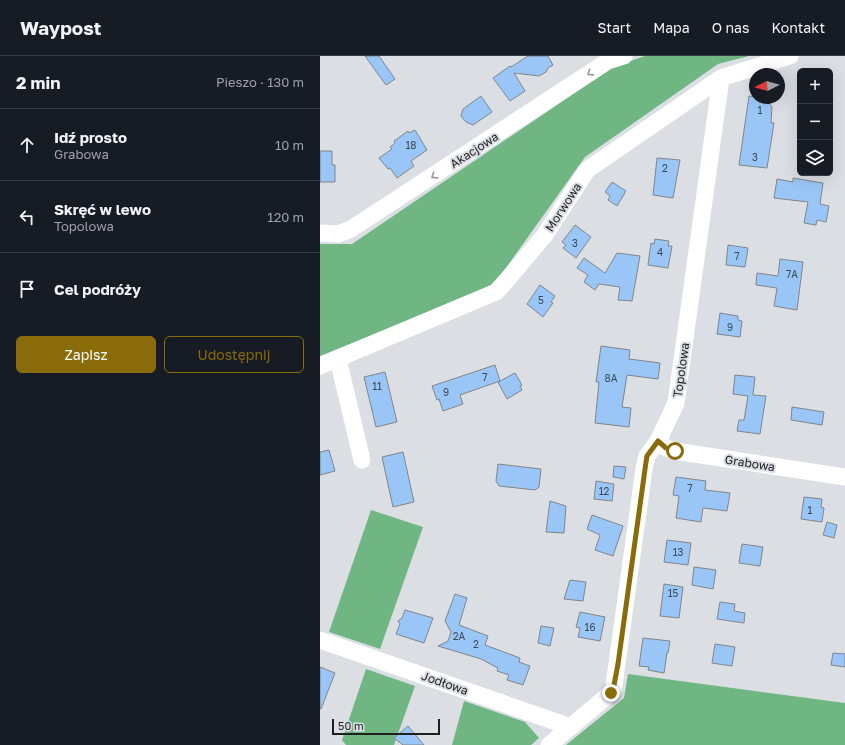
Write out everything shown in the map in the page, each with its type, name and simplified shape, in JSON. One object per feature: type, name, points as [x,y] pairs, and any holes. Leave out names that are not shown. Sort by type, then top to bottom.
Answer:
[{"type":"street","name":"Akacjowa","points":[[320,233],[338,234],[351,229],[608,61],[624,56]]},
{"type":"street","name":"Morwowa","points":[[320,366],[496,292],[544,236],[587,170],[720,78],[790,56]]},
{"type":"street","name":"Topolowa","points":[[549,745],[613,690],[618,664],[644,469],[647,456],[658,441],[676,403],[720,78]]},
{"type":"street","points":[[338,359],[362,460]]},
{"type":"street","name":"Grabowa","points":[[658,441],[666,448],[675,451],[845,477]]},
{"type":"street","name":"Jodłowa","points":[[320,640],[571,727]]},
{"type":"green space","points":[[645,56],[749,56],[718,64],[585,157],[493,286],[320,356],[320,244],[352,244],[613,67]]},
{"type":"green space","points":[[371,510],[423,527],[380,649],[329,632]]},
{"type":"green space","points":[[366,669],[415,686],[394,745],[346,745],[342,740]]},
{"type":"green space","points":[[628,674],[845,703],[845,745],[566,745],[624,698]]},
{"type":"green space","points":[[464,701],[525,722],[539,738],[531,745],[452,745]]},
{"type":"building","points":[[365,56],[379,56],[395,79],[386,85]]},
{"type":"building","points":[[528,56],[548,56],[553,65],[539,76],[514,73],[525,91],[510,101],[493,78]]},
{"type":"building","points":[[481,96],[492,112],[473,125],[466,122],[461,116],[463,109]]},
{"type":"building","points":[[749,96],[749,104],[770,104],[772,107],[771,123],[774,123],[767,168],[739,165]]},
{"type":"building","points":[[415,130],[427,150],[411,161],[414,166],[397,178],[390,168],[388,169],[379,158],[392,149],[390,147],[395,143],[394,141],[408,131],[409,133]]},
{"type":"building","points":[[320,151],[332,151],[332,165],[335,165],[335,182],[320,182]]},
{"type":"building","points":[[657,158],[680,160],[673,198],[653,195]]},
{"type":"building","points":[[793,178],[823,183],[820,204],[829,206],[826,222],[817,220],[816,225],[804,223],[808,202],[774,198],[777,179],[793,182]]},
{"type":"building","points":[[612,182],[626,191],[617,206],[608,200],[610,196],[605,192]]},
{"type":"building","points":[[575,225],[591,237],[576,258],[563,248],[566,245],[562,242]]},
{"type":"building","points":[[655,239],[669,241],[668,246],[672,246],[668,268],[648,265],[651,243],[654,244]]},
{"type":"building","points":[[728,245],[748,248],[745,267],[726,265]]},
{"type":"building","points":[[617,253],[640,256],[632,301],[618,300],[620,287],[599,284],[595,290],[584,282],[588,275],[577,268],[584,258],[605,273]]},
{"type":"building","points":[[780,259],[803,262],[797,310],[774,306],[777,288],[756,285],[757,273],[778,276]]},
{"type":"building","points":[[540,285],[555,296],[551,302],[553,303],[543,317],[527,304]]},
{"type":"building","points":[[720,313],[738,316],[738,320],[742,321],[740,337],[717,334]]},
{"type":"building","points":[[601,346],[630,350],[629,359],[660,363],[658,379],[627,375],[622,407],[631,408],[629,427],[595,423],[599,382],[596,382]]},
{"type":"building","points":[[495,365],[500,381],[460,395],[463,404],[443,411],[432,386]]},
{"type":"building","points":[[385,372],[397,422],[376,427],[364,377]]},
{"type":"building","points":[[515,373],[522,385],[520,386],[522,390],[507,399],[498,382]]},
{"type":"building","points":[[735,375],[755,377],[753,395],[766,396],[760,434],[737,431],[739,420],[744,420],[748,396],[733,394]]},
{"type":"building","points":[[792,407],[824,412],[822,425],[791,420]]},
{"type":"building","points":[[329,450],[335,471],[320,475],[320,452]]},
{"type":"building","points":[[403,452],[414,502],[393,507],[382,457]]},
{"type":"building","points":[[498,464],[541,469],[539,487],[535,490],[499,486],[496,481]]},
{"type":"building","points":[[614,466],[626,467],[624,479],[613,477]]},
{"type":"building","points":[[676,477],[706,481],[705,490],[730,493],[727,511],[703,508],[701,522],[676,518],[679,496],[673,495]]},
{"type":"building","points":[[596,481],[614,484],[612,501],[594,499]]},
{"type":"building","points":[[804,497],[822,499],[821,507],[824,508],[822,522],[801,519]]},
{"type":"building","points":[[550,501],[566,506],[564,533],[546,532]]},
{"type":"building","points":[[592,515],[623,526],[613,556],[595,550],[600,535],[587,529]]},
{"type":"building","points":[[827,522],[837,525],[834,538],[823,535]]},
{"type":"building","points":[[667,540],[691,543],[688,565],[664,562]]},
{"type":"building","points":[[742,544],[763,547],[760,566],[739,563]]},
{"type":"building","points":[[694,567],[716,570],[713,589],[692,585]]},
{"type":"building","points":[[570,580],[586,582],[583,601],[564,599]]},
{"type":"building","points":[[664,584],[683,587],[679,618],[660,616]]},
{"type":"building","points":[[455,594],[467,598],[459,625],[488,636],[485,645],[520,658],[519,662],[530,666],[523,685],[507,680],[509,675],[497,671],[498,668],[481,659],[438,646],[448,641],[451,632],[445,621]]},
{"type":"building","points":[[720,602],[735,604],[734,611],[745,613],[744,623],[717,619]]},
{"type":"building","points":[[405,610],[433,618],[424,643],[396,634],[400,624],[398,621],[402,618]]},
{"type":"building","points":[[580,612],[605,617],[600,641],[578,637],[580,628],[576,627]]},
{"type":"building","points":[[541,626],[554,628],[550,646],[538,643]]},
{"type":"building","points":[[643,638],[670,641],[664,673],[648,670],[649,667],[639,666]]},
{"type":"building","points":[[715,644],[735,647],[732,666],[712,663]]},
{"type":"building","points":[[833,653],[845,654],[845,667],[831,665]]},
{"type":"building","points":[[320,667],[335,673],[321,709],[320,709]]},
{"type":"building","points":[[408,726],[424,745],[403,745],[394,738]]},
{"type":"route","points":[[611,693],[613,690],[618,664],[647,456],[658,441],[666,448],[675,451]]}]
